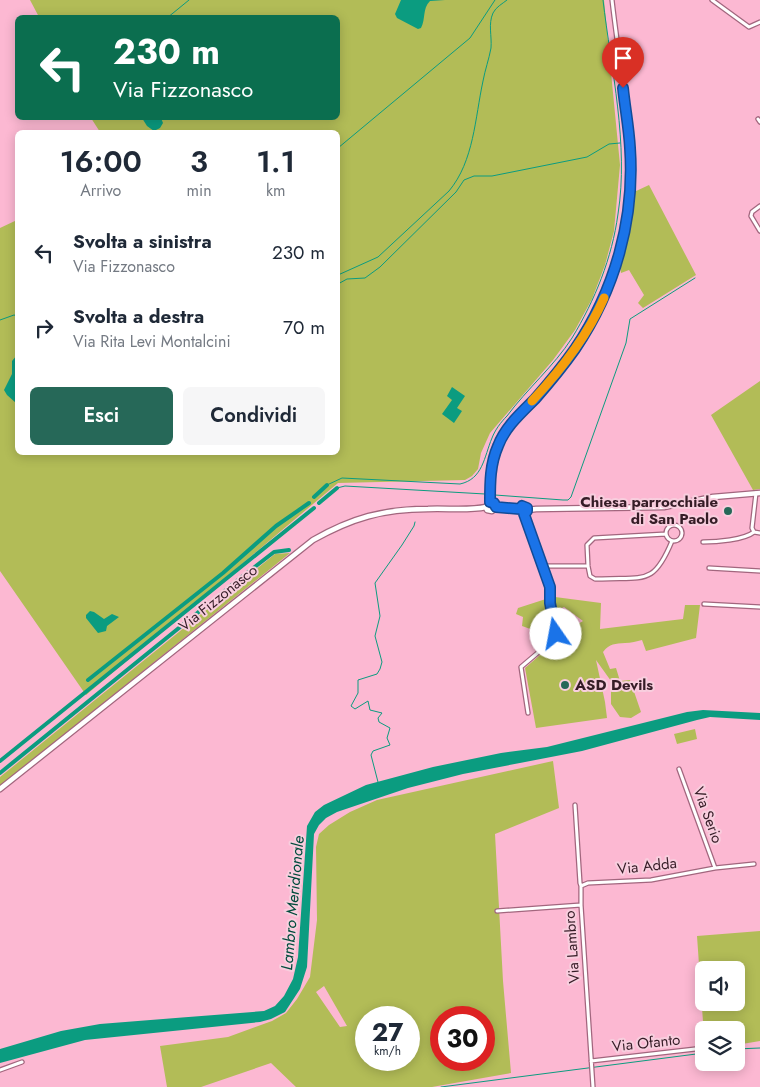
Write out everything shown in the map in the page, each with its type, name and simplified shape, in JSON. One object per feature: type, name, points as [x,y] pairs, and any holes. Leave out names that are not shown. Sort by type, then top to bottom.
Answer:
[{"type":"main road","points":[[486,507],[490,500],[496,507],[520,509],[525,506],[526,512],[549,508],[664,507],[712,497],[758,493]]},
{"type":"main road","name":"Via Fizzonasco","points":[[0,789],[313,540],[335,527],[352,520],[399,510],[486,507],[487,510],[492,512],[496,507]]},
{"type":"street","points":[[490,500],[492,464],[501,440],[510,425],[556,374],[586,331],[609,285],[621,247],[629,204],[630,149],[612,0]]},
{"type":"street","points":[[712,0],[749,27],[760,22]]},
{"type":"street","points":[[760,206],[751,214],[760,231]]},
{"type":"street","points":[[754,532],[752,528],[758,493]]},
{"type":"street","points":[[526,512],[550,587],[550,603],[556,634],[554,639],[522,667],[528,713]]},
{"type":"street","points":[[673,526],[681,530],[682,536],[672,541],[661,565],[652,574],[595,579],[590,576],[588,545],[594,538],[666,534],[668,528],[673,526]]},
{"type":"street","points":[[703,542],[735,538],[750,535],[754,532],[760,533]]},
{"type":"street","points":[[666,534],[672,541]]},
{"type":"street","points":[[542,566],[588,566]]},
{"type":"street","points":[[709,568],[760,571]]},
{"type":"street","points":[[704,604],[760,607]]},
{"type":"street","name":"Via Serio","points":[[679,769],[715,868]]},
{"type":"street","name":"Via Lambro","points":[[575,805],[580,883],[582,886],[581,905],[593,1087]]},
{"type":"street","name":"Via Adda","points":[[582,886],[591,882],[651,880],[715,868],[754,864]]},
{"type":"street","points":[[497,911],[581,905]]},
{"type":"street","name":"Via Ofanto","points":[[591,1062],[695,1049]]},
{"type":"street","points":[[0,1070],[22,1062]]},
{"type":"shaded area","points":[[30,0],[604,0],[620,165],[614,231],[605,265],[592,299],[575,330],[553,360],[490,433],[481,453],[478,469],[472,476],[465,480],[338,483],[86,695],[0,571],[0,228],[15,221],[15,455],[340,455],[340,130],[99,130],[92,120],[340,120],[340,15],[38,15]]},
{"type":"shaded area","points":[[401,0],[445,0],[430,1],[426,7],[421,28],[418,29],[397,18],[395,14]]},
{"type":"shaded area","points":[[143,120],[162,120],[163,123],[156,130],[147,126]]},
{"type":"shaded area","points":[[649,185],[696,275],[643,308],[638,303],[644,295],[629,270],[621,273],[620,267],[634,209],[634,192]]},
{"type":"shaded area","points":[[15,357],[15,402],[4,390],[12,374],[12,361]]},
{"type":"shaded area","points":[[760,381],[760,489],[753,490],[711,415]]},
{"type":"shaded area","points":[[452,387],[465,396],[457,408],[462,411],[454,423],[442,414],[452,400],[447,396]]},
{"type":"shaded area","points":[[290,553],[0,786],[0,777],[275,554]]},
{"type":"shaded area","points":[[555,597],[601,603],[600,629],[683,619],[685,605],[700,605],[696,638],[646,651],[642,640],[615,644],[610,645],[603,652],[610,669],[616,668],[620,681],[630,680],[641,712],[631,718],[620,717],[611,704],[611,681],[596,660],[607,718],[536,728],[525,668],[566,637],[560,635],[583,621],[564,607],[555,611]]},
{"type":"shaded area","points":[[549,598],[553,631],[548,634],[547,626],[533,630],[522,626],[523,617],[516,614],[518,608]]},
{"type":"shaded area","points":[[90,611],[104,619],[112,614],[119,617],[107,626],[106,631],[98,633],[86,618]]},
{"type":"shaded area","points":[[703,710],[760,713],[760,720],[710,717],[582,751],[463,774],[408,788],[337,812],[326,818],[314,834],[307,967],[300,989],[285,1012],[260,1022],[85,1040],[0,1063],[0,1049],[61,1031],[100,1024],[264,1011],[275,1006],[284,996],[293,979],[298,957],[307,826],[315,812],[324,805],[366,785],[433,767],[501,753],[547,747],[687,712]]},
{"type":"shaded area","points":[[695,729],[697,739],[677,744],[674,734]]},
{"type":"shaded area","points":[[553,761],[559,808],[495,834],[503,981],[511,1073],[432,1087],[296,1087],[271,1063],[201,1087],[167,1087],[160,1046],[228,1037],[272,1021],[286,1013],[297,999],[310,977],[317,920],[316,847],[319,834],[329,825],[350,812],[377,800]],"holes":[[[324,986],[347,1026],[340,1027],[316,992]]]},
{"type":"shaded area","points":[[760,931],[760,1041],[745,1044],[745,1021],[703,1021],[702,1011],[745,1011],[745,961],[699,961],[697,936]]},
{"type":"waterway","points":[[171,15],[189,0]]},
{"type":"waterway","points":[[340,146],[470,38],[495,0]]},
{"type":"waterway","points":[[340,274],[378,257],[449,191],[457,179],[469,153],[491,48],[490,26],[493,13],[507,0]]},
{"type":"waterway","points":[[327,485],[342,478],[460,484],[468,481],[474,477],[482,466],[498,426],[557,358],[580,324],[595,294],[612,247],[621,188],[618,107],[603,0]]},
{"type":"waterway","points":[[340,283],[347,279],[365,278],[380,267],[456,192],[464,180],[474,176],[492,176],[587,157],[609,144],[620,143]]},
{"type":"waterway","points":[[495,495],[563,500],[568,500],[571,497],[626,343],[630,319],[695,278]]},
{"type":"waterway","points":[[0,320],[15,315]]},
{"type":"waterway","points":[[314,497],[327,485]]},
{"type":"waterway","points":[[337,488],[345,486],[485,494]]},
{"type":"waterway","points":[[319,503],[337,488]]},
{"type":"waterway","points":[[88,680],[223,573],[276,526],[309,503]]},
{"type":"waterway","points":[[0,761],[314,508]]},
{"type":"waterway","points":[[378,782],[371,755],[373,751],[390,745],[387,738],[390,728],[379,722],[378,718],[382,713],[370,710],[368,701],[355,709],[351,706],[358,693],[358,680],[377,674],[382,662],[375,636],[380,616],[375,583],[402,545],[415,522]]},
{"type":"waterway","points":[[0,773],[274,552],[289,550]]},
{"type":"waterway","points":[[745,1049],[760,1048]]},
{"type":"waterway","points":[[441,1087],[695,1054]]},
{"type":"slow traffic","points":[[532,401],[576,348],[604,298]]},
{"type":"place","name":"Chiesa parrocchiale di San Paolo","points":[[728,511]]},
{"type":"place","name":"ASD Devils","points":[[565,685]]},
{"type":"route","points":[[556,634],[550,603],[550,587],[524,514],[528,510],[525,506],[522,506],[520,509],[496,507],[494,503],[490,502],[491,471],[497,446],[505,432],[576,348],[595,316],[617,263],[625,230],[630,187],[630,149],[623,88]]},
{"type":"water label","name":"Lambro Meridionale","points":[[292,903]]}]
